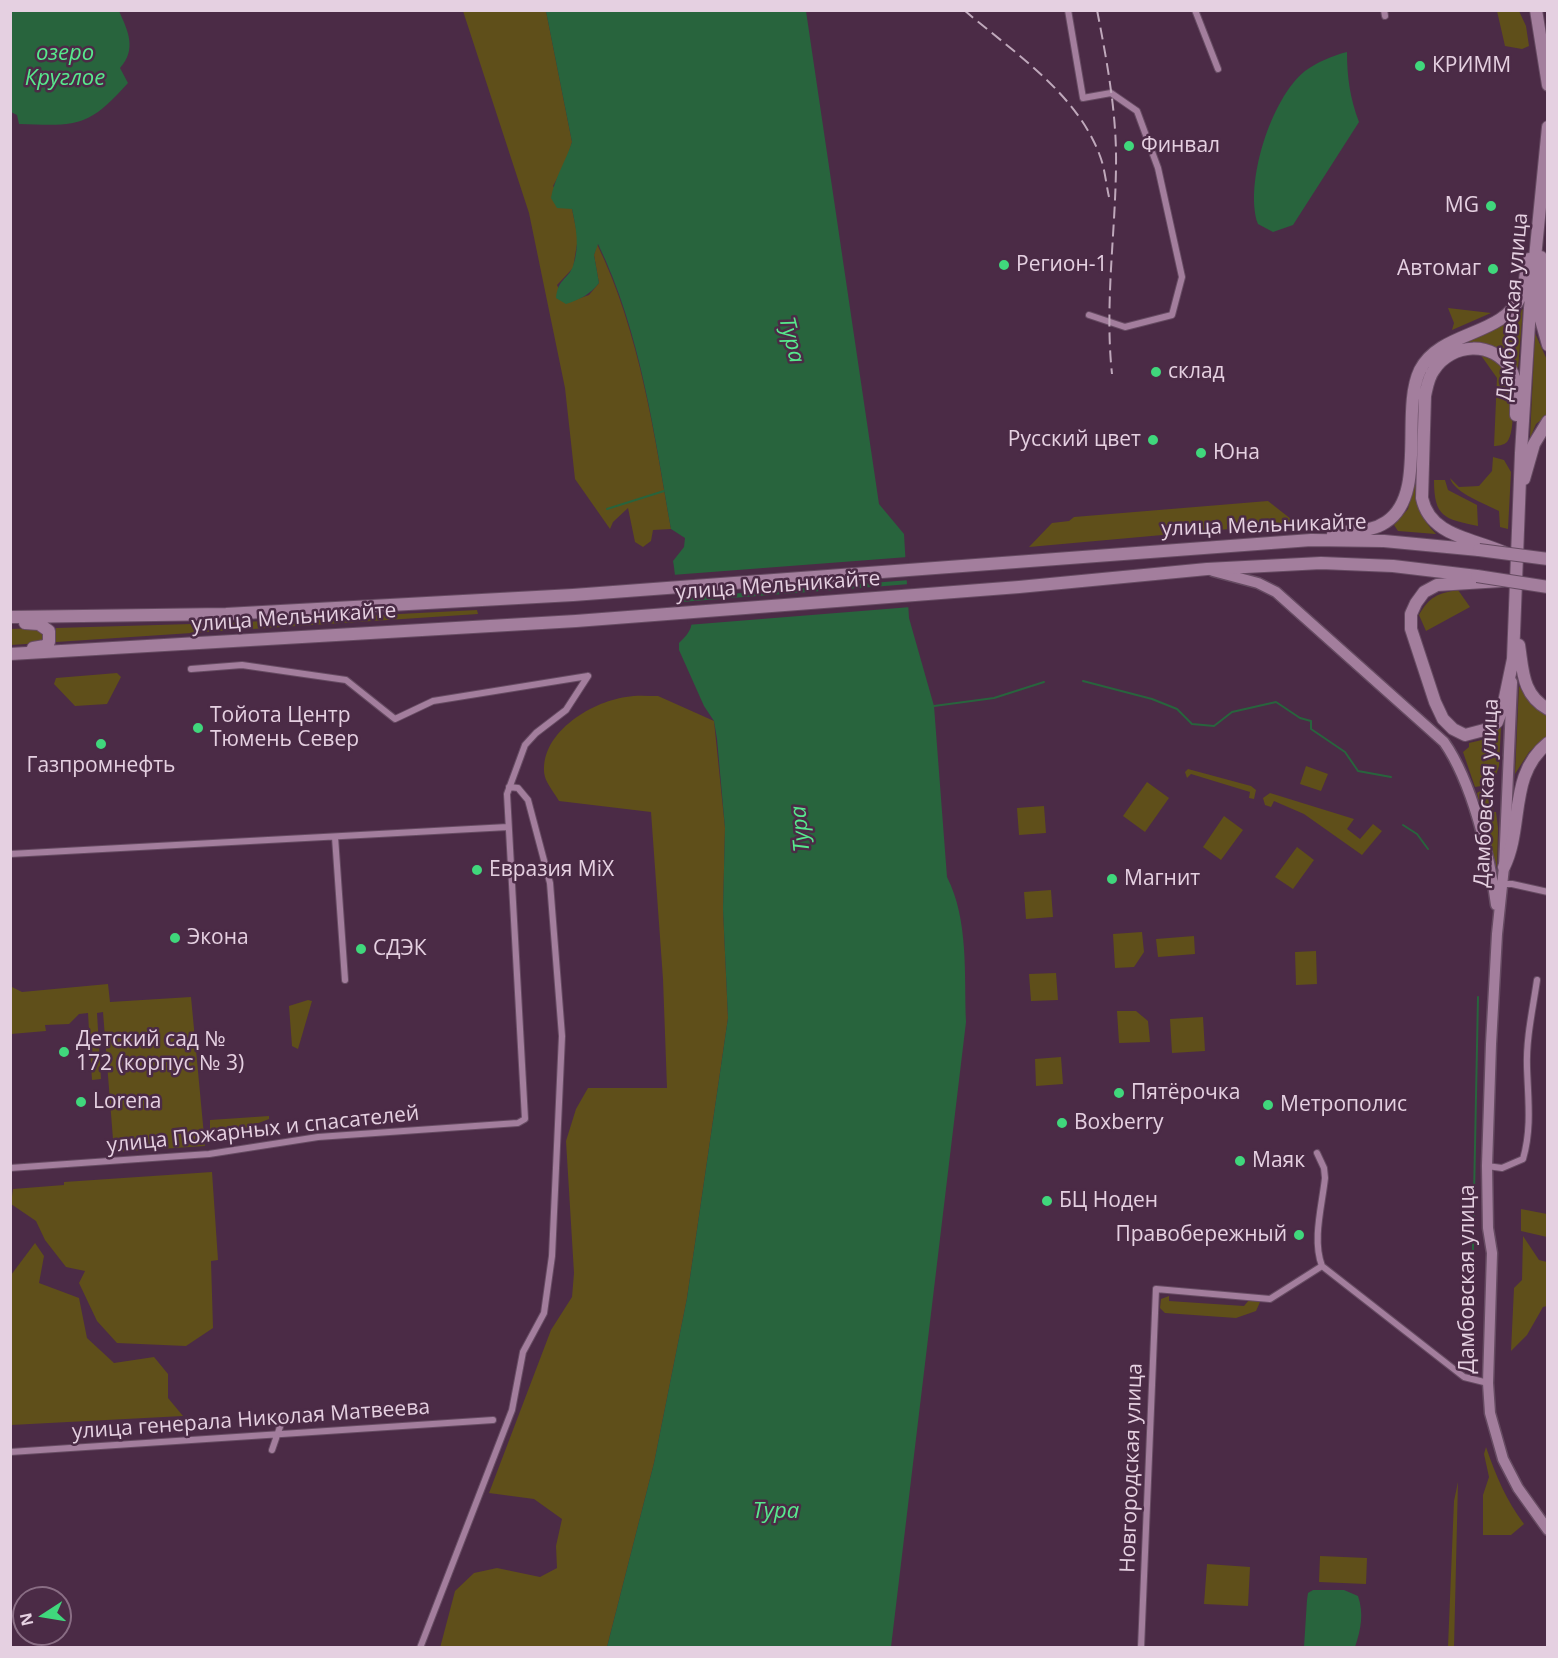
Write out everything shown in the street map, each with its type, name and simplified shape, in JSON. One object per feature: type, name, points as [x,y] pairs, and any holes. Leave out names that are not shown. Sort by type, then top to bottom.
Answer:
[{"type":"main road","points":[[1536,10],[1548,85]]},
{"type":"main road","name":"Дамбовская улица","points":[[1513,659],[1522,437],[1548,127]]},
{"type":"main road","points":[[1538,235],[1543,267],[1541,320],[1548,345]]},
{"type":"main road","points":[[1311,540],[1378,526],[1398,512],[1405,500],[1409,473],[1414,384],[1421,369],[1440,348],[1490,324],[1515,304],[1521,295],[1529,258],[1538,235]]},
{"type":"main road","points":[[1479,546],[1440,528],[1424,509],[1422,498],[1425,396],[1434,370],[1443,359],[1456,351],[1470,348],[1494,353],[1511,369],[1514,377],[1516,416],[1522,437]]},
{"type":"main road","points":[[1520,494],[1534,444],[1548,421]]},
{"type":"main road","name":"улица Мельникайте","points":[[10,616],[226,614],[573,596],[1311,540],[1479,546],[1507,554],[1548,559]]},
{"type":"main road","name":"улица Мельникайте","points":[[10,654],[576,621],[1019,587],[1207,569],[1321,563],[1393,566],[1478,580],[1508,580],[1548,587]]},
{"type":"main road","points":[[1478,580],[1437,585],[1424,592],[1412,614],[1411,629],[1435,702],[1443,719],[1453,729],[1465,735],[1476,734],[1497,722],[1503,708],[1513,659]]},
{"type":"main road","points":[[10,623],[46,626],[51,636],[45,646],[10,648]]},
{"type":"main road","points":[[1514,629],[1529,693],[1538,704],[1548,709]]},
{"type":"main road","points":[[1504,867],[1513,840],[1522,781],[1533,759],[1548,743]]},
{"type":"street","points":[[1068,10],[1083,98],[1111,93],[1137,111],[1158,168],[1182,277],[1172,315],[1125,327],[1089,315]]},
{"type":"street","points":[[1195,10],[1218,69]]},
{"type":"street","points":[[1207,569],[1258,583],[1276,592],[1433,730],[1455,758],[1466,784],[1488,862],[1498,923]]},
{"type":"street","name":"Дамбовская улица","points":[[1513,659],[1487,1166],[1488,1228],[1492,1253],[1488,1383],[1490,1413],[1503,1459],[1518,1488],[1548,1530]]},
{"type":"street","points":[[10,854],[508,827],[506,801],[525,745],[536,733],[566,710],[588,676],[433,700],[394,719],[346,680],[242,665],[191,669]]},
{"type":"street","points":[[420,1647],[512,1410],[523,1352],[544,1313],[552,1256],[562,1036],[552,905],[544,853],[528,801],[518,788],[509,787]]},
{"type":"street","name":"улица Пожарных и спасателей","points":[[10,1168],[209,1154],[318,1137],[518,1123],[525,1119],[508,827]]},
{"type":"street","points":[[335,837],[345,980]]},
{"type":"street","points":[[1502,884],[1548,892]]},
{"type":"street","points":[[1487,1166],[1502,1168],[1524,1159],[1530,1112],[1529,1040],[1537,980]]},
{"type":"street","points":[[1317,1153],[1324,1168],[1325,1178],[1318,1243],[1318,1255],[1322,1266],[1456,1372],[1464,1377],[1488,1383]]},
{"type":"street","name":"Новгородская улица","points":[[1141,1647],[1156,1289],[1270,1299],[1322,1266]]},
{"type":"street","points":[[272,1450],[282,1420]]},
{"type":"street","name":"улица генерала Николая Матвеева","points":[[10,1452],[493,1420]]},
{"type":"shaded area","points":[[463,11],[546,11],[572,142],[566,162],[553,186],[572,209],[578,238],[573,268],[557,285],[566,303],[589,295],[599,283],[594,255],[597,244],[612,278],[635,348],[644,384],[671,529],[653,530],[651,541],[643,547],[635,542],[628,508],[613,522],[610,529],[575,479],[565,388],[529,213]]},
{"type":"shaded area","points":[[1497,11],[1519,11],[1526,26],[1529,46],[1522,49],[1505,46]]},
{"type":"shaded area","points":[[1448,308],[1491,313],[1452,330],[1454,323]]},
{"type":"shaded area","points":[[1523,309],[1518,369],[1507,356],[1495,348],[1480,343],[1463,343],[1498,328]]},
{"type":"shaded area","points":[[1535,333],[1547,360],[1547,415],[1536,424],[1530,438]]},
{"type":"shaded area","points":[[1480,354],[1501,365],[1509,377],[1513,410],[1512,429],[1507,442],[1499,446],[1494,446],[1497,378]]},
{"type":"shaded area","points":[[1493,457],[1504,460],[1511,472],[1508,529],[1500,527],[1499,511],[1464,493],[1450,478],[1459,487],[1479,486],[1492,471]]},
{"type":"shaded area","points":[[1434,480],[1445,480],[1448,490],[1477,505],[1478,526],[1457,521],[1443,514],[1436,502]]},
{"type":"shaded area","points":[[1414,485],[1416,485],[1421,512],[1436,534],[1398,531],[1394,525],[1408,509]]},
{"type":"shaded area","points":[[1268,501],[1296,523],[1029,547],[1052,523],[1069,521],[1074,517]]},
{"type":"shaded area","points":[[1458,590],[1470,607],[1426,631],[1419,615],[1426,604],[1440,594]]},
{"type":"shaded area","points":[[477,610],[478,614],[56,642],[56,628],[225,623]]},
{"type":"shaded area","points":[[40,628],[44,636],[40,643],[11,645],[10,629]]},
{"type":"shaded area","points":[[117,673],[121,677],[107,704],[75,706],[54,684],[56,678]]},
{"type":"shaded area","points":[[1519,686],[1529,701],[1547,712],[1548,735],[1529,752],[1515,774]]},
{"type":"shaded area","points":[[634,696],[658,696],[714,721],[725,828],[723,909],[728,1018],[687,1298],[654,1463],[607,1647],[440,1648],[455,1591],[474,1573],[497,1568],[540,1577],[557,1568],[556,1546],[562,1519],[534,1499],[489,1493],[551,1330],[572,1297],[574,1273],[566,1141],[576,1109],[588,1088],[667,1088],[663,979],[651,812],[559,801],[545,777],[545,762],[549,747],[569,723],[582,713],[612,700]]},
{"type":"shaded area","points":[[1501,727],[1499,766],[1493,784],[1475,787],[1463,752],[1469,747],[1469,743],[1486,739]]},
{"type":"shaded area","points":[[1306,766],[1328,774],[1321,791],[1300,784]]},
{"type":"shaded area","points":[[1188,769],[1251,786],[1256,790],[1254,799],[1249,798],[1250,792],[1191,774],[1187,778],[1185,772]]},
{"type":"shaded area","points":[[1147,782],[1169,798],[1145,832],[1123,816]]},
{"type":"shaded area","points":[[1482,790],[1494,791],[1493,812],[1496,812],[1498,828],[1497,868],[1477,793]]},
{"type":"shaded area","points":[[1270,793],[1354,819],[1347,829],[1360,839],[1373,824],[1382,831],[1362,855],[1304,814],[1274,801],[1271,807],[1265,805],[1263,798]]},
{"type":"shaded area","points":[[1044,806],[1046,833],[1019,835],[1017,808]]},
{"type":"shaded area","points":[[1224,816],[1243,830],[1221,860],[1203,847]]},
{"type":"shaded area","points":[[1297,847],[1314,860],[1293,889],[1275,877]]},
{"type":"shaded area","points":[[1051,890],[1053,917],[1026,919],[1024,892]]},
{"type":"shaded area","points":[[1142,932],[1144,952],[1134,967],[1115,968],[1113,934]]},
{"type":"shaded area","points":[[1194,936],[1195,954],[1158,957],[1156,939]]},
{"type":"shaded area","points":[[1316,951],[1317,984],[1296,985],[1295,952]]},
{"type":"shaded area","points":[[1056,973],[1058,1000],[1031,1001],[1029,974]]},
{"type":"shaded area","points":[[108,984],[110,1002],[191,997],[205,1146],[114,1152],[103,1012],[97,1013],[101,1079],[92,1080],[88,1013],[79,1014],[69,1024],[45,1025],[46,1031],[11,1034],[10,986],[22,992]]},
{"type":"shaded area","points":[[308,1000],[312,1001],[298,1049],[292,1046],[289,1006]]},
{"type":"shaded area","points":[[1117,1011],[1136,1011],[1148,1021],[1150,1042],[1119,1043]]},
{"type":"shaded area","points":[[1203,1017],[1205,1051],[1172,1053],[1170,1019]]},
{"type":"shaded area","points":[[1061,1057],[1063,1084],[1036,1086],[1035,1059]]},
{"type":"shaded area","points":[[269,1116],[269,1119],[240,1130],[210,1131],[210,1120]]},
{"type":"shaded area","points":[[212,1172],[218,1260],[211,1261],[213,1328],[186,1346],[117,1343],[97,1321],[79,1283],[85,1271],[66,1267],[45,1240],[36,1221],[11,1204],[13,1189],[64,1185],[64,1182]]},
{"type":"shaded area","points":[[1521,1209],[1547,1214],[1547,1237],[1521,1231]]},
{"type":"shaded area","points":[[1523,1236],[1539,1260],[1547,1262],[1547,1306],[1543,1307],[1527,1335],[1511,1351],[1514,1288],[1522,1280]]},
{"type":"shaded area","points":[[35,1243],[44,1256],[39,1283],[79,1298],[87,1338],[114,1363],[154,1357],[168,1374],[168,1398],[183,1416],[11,1425],[11,1275]]},
{"type":"shaded area","points":[[1169,1296],[1169,1301],[1244,1306],[1249,1300],[1260,1302],[1256,1311],[1236,1318],[1165,1313],[1160,1308],[1161,1299]]},
{"type":"shaded area","points":[[1486,1447],[1502,1487],[1524,1524],[1511,1535],[1483,1535],[1483,1495],[1489,1477],[1484,1454]]},
{"type":"shaded area","points":[[1458,1482],[1454,1647],[1448,1647],[1454,1501]]},
{"type":"shaded area","points":[[1320,1556],[1367,1558],[1366,1584],[1319,1582]]},
{"type":"shaded area","points":[[1207,1564],[1250,1567],[1248,1606],[1204,1604]]},
{"type":"water","name":"озеро Круглое","points":[[10,11],[119,11],[130,47],[120,68],[128,83],[102,109],[80,121],[55,125],[19,124],[17,115],[11,112]]},
{"type":"water","name":"Тура","points":[[546,11],[806,11],[879,504],[904,534],[909,618],[934,706],[947,877],[959,911],[964,948],[966,1022],[891,1647],[607,1647],[654,1463],[687,1298],[728,1018],[723,909],[725,828],[714,721],[704,706],[679,650],[679,643],[687,635],[692,622],[678,591],[673,561],[684,547],[685,538],[671,529],[652,420],[636,348],[613,278],[598,244],[594,255],[599,283],[588,294],[566,304],[556,298],[561,283],[573,266],[577,237],[572,209],[557,208],[551,198],[572,142]]},
{"type":"water","points":[[1347,52],[1350,87],[1359,122],[1293,225],[1273,232],[1258,224],[1255,207],[1258,165],[1271,121],[1281,101],[1305,71],[1336,55]]},
{"type":"water","points":[[1313,1590],[1344,1590],[1358,1596],[1361,1622],[1355,1647],[1304,1647],[1308,1593]]},
{"type":"pier","points":[[908,557],[910,580],[678,598],[672,575]]},
{"type":"pier","points":[[910,584],[911,607],[687,625],[688,617],[681,602]]},
{"type":"waterway","points":[[607,509],[664,491]]},
{"type":"waterway","points":[[1083,681],[1152,699],[1177,709],[1192,724],[1214,726],[1232,712],[1276,702],[1300,718],[1311,721],[1311,729],[1345,752],[1358,771],[1391,777]]},
{"type":"waterway","points":[[934,706],[994,698],[1044,682]]},
{"type":"waterway","points":[[1403,825],[1417,834],[1428,849]]},
{"type":"waterway","points":[[1471,1345],[1478,997]]},
{"type":"railway","points":[[964,10],[1042,75],[1076,113],[1090,133],[1100,156],[1109,197]]},
{"type":"railway","points":[[1097,10],[1112,98],[1116,151],[1109,318],[1112,374]]},
{"type":"place","name":"КРИММ","points":[[1420,66]]},
{"type":"place","name":"Финвал","points":[[1129,146]]},
{"type":"place","name":"MG","points":[[1491,206]]},
{"type":"place","name":"Регион-1","points":[[1004,265]]},
{"type":"place","name":"Автомаг","points":[[1493,269]]},
{"type":"place","name":"склад","points":[[1156,372]]},
{"type":"place","name":"Русский цвет","points":[[1153,440]]},
{"type":"place","name":"Юна","points":[[1201,453]]},
{"type":"place","name":"Тойота Центр Тюмень Север","points":[[198,728]]},
{"type":"place","name":"Газпромнефть","points":[[101,744]]},
{"type":"place","name":"Евразия MiX","points":[[477,870]]},
{"type":"place","name":"Магнит","points":[[1112,879]]},
{"type":"place","name":"Экона","points":[[175,938]]},
{"type":"place","name":"СДЭК","points":[[361,949]]},
{"type":"place","name":"Детский сад № 172 (корпус № 3)","points":[[64,1052]]},
{"type":"place","name":"Пятёрочка","points":[[1119,1093]]},
{"type":"place","name":"Lorena","points":[[81,1102]]},
{"type":"place","name":"Метрополис","points":[[1268,1105]]},
{"type":"place","name":"Boxberry","points":[[1062,1123]]},
{"type":"place","name":"Маяк","points":[[1240,1161]]},
{"type":"place","name":"БЦ Ноден","points":[[1047,1201]]},
{"type":"place","name":"Правобережный","points":[[1299,1235]]}]
